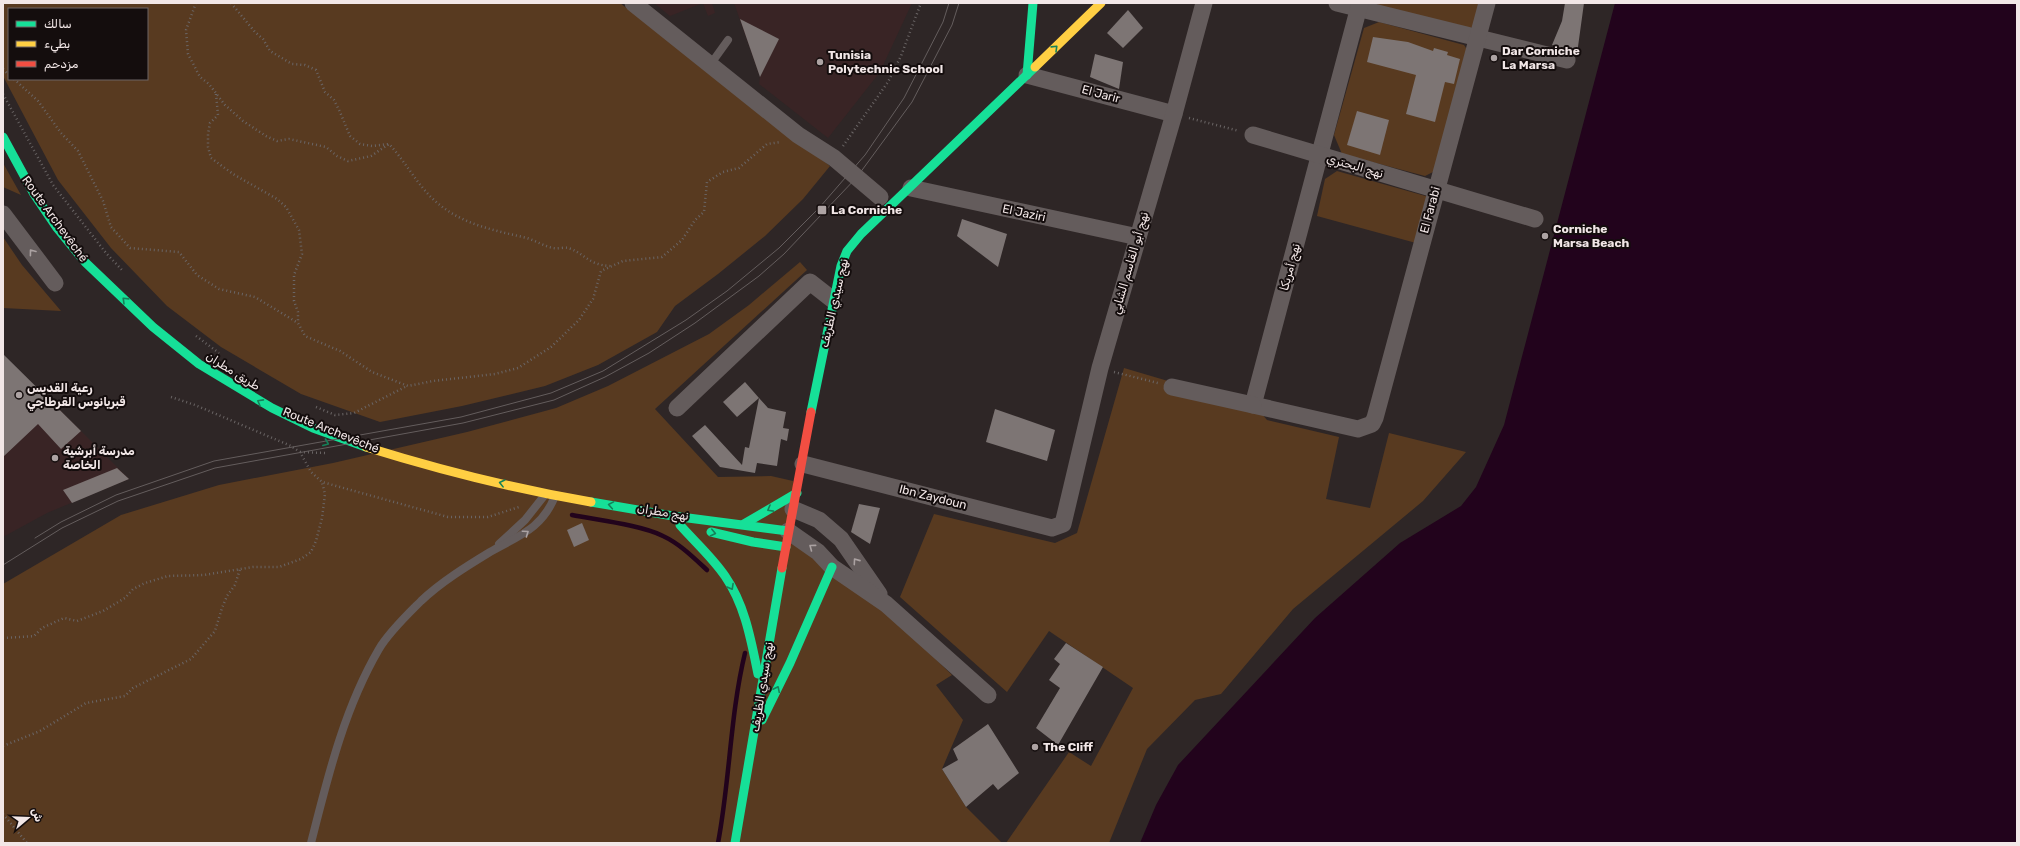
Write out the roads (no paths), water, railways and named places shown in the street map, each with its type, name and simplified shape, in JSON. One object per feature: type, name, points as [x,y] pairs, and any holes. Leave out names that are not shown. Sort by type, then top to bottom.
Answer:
[{"type":"street","points":[[633,3],[798,135],[834,158],[880,197]]},
{"type":"street","points":[[1027,75],[1033,3]]},
{"type":"street","name":"نهج سيدي الظريف","points":[[734,843],[754,737],[760,686],[787,539],[803,464],[833,300],[841,266],[847,251],[861,234],[911,188],[1102,3]]},
{"type":"street","name":"نهج أبو القاسم الشابي","points":[[1064,524],[1100,368],[1174,114],[1204,3]]},
{"type":"street","points":[[1337,3],[1359,6],[1567,60]]},
{"type":"street","name":"El Farabi","points":[[1253,405],[1358,429],[1372,424],[1375,418],[1487,3]]},
{"type":"street","name":"نهج أمريكا","points":[[1253,405],[1359,6]]},
{"type":"street","name":"El Jarir","points":[[1027,75],[1174,114]]},
{"type":"street","name":"نهج البحتري","points":[[1253,135],[1320,156],[1436,188],[1535,219]]},
{"type":"street","name":"طريق مطران","points":[[3,137],[34,194],[57,228],[85,262],[152,327],[199,364],[238,389],[313,428],[415,462],[545,498]]},
{"type":"street","name":"El Jaziri","points":[[911,188],[1138,237]]},
{"type":"street","points":[[3,214],[55,283]]},
{"type":"street","points":[[677,408],[810,282],[833,300]]},
{"type":"street","points":[[1172,387],[1253,405]]},
{"type":"street","name":"Route Archevêché","points":[[263,414],[299,432],[322,441]]},
{"type":"street","name":"Ibn Zaydoun","points":[[803,464],[1052,528],[1064,524]]},
{"type":"street","points":[[396,466],[545,498],[563,507]]},
{"type":"street","points":[[744,524],[797,493]]},
{"type":"street","name":"نهج مطران","points":[[545,498],[673,516],[744,524],[787,539]]},
{"type":"street","points":[[793,510],[819,520],[841,539],[886,604]]},
{"type":"street","name":"نهج مطران","points":[[634,519],[680,525],[753,542],[787,539]]},
{"type":"street","points":[[680,525],[730,583],[740,604],[748,627],[760,686]]},
{"type":"street","points":[[787,539],[818,552],[832,567],[886,604],[988,695]]},
{"type":"street","points":[[754,737],[790,663],[832,567]]},
{"type":"lane","points":[[710,65],[728,40]]},
{"type":"lane","points":[[492,552],[526,520],[545,498]]},
{"type":"lane","points":[[311,843],[335,751],[351,706],[380,648],[422,600],[450,578],[492,552],[520,537],[535,526],[546,514],[545,498]]},
{"type":"waterway","points":[[572,515],[631,526],[654,532],[681,547],[707,570]]},
{"type":"waterway","points":[[718,843],[736,700],[745,653]]},
{"type":"tram line","points":[[35,538],[61,522],[116,495],[214,461],[461,417],[551,393],[603,371],[686,320],[727,291],[779,248],[819,208],[865,155],[904,98],[943,22],[949,3]]},
{"type":"tram line","points":[[3,565],[62,528],[118,501],[215,468],[463,423],[554,400],[605,377],[649,353],[695,323],[759,276],[784,254],[857,177],[912,102],[952,25],[959,3]]},
{"type":"place","name":"Dar Corniche La Marsa","points":[[1494,58]]},
{"type":"place","name":"Tunisia Polytechnic School","points":[[820,62]]},
{"type":"place","name":"La Corniche","points":[[822,210]]},
{"type":"place","name":"Corniche Marsa Beach","points":[[1545,236]]},
{"type":"place","name":"رعية القديس قبريانوس القرطاجي","points":[[19,395]]},
{"type":"place","name":"مدرسة أبرشية الخاصة","points":[[55,458]]},
{"type":"place","name":"The Cliff","points":[[1035,747]]}]
